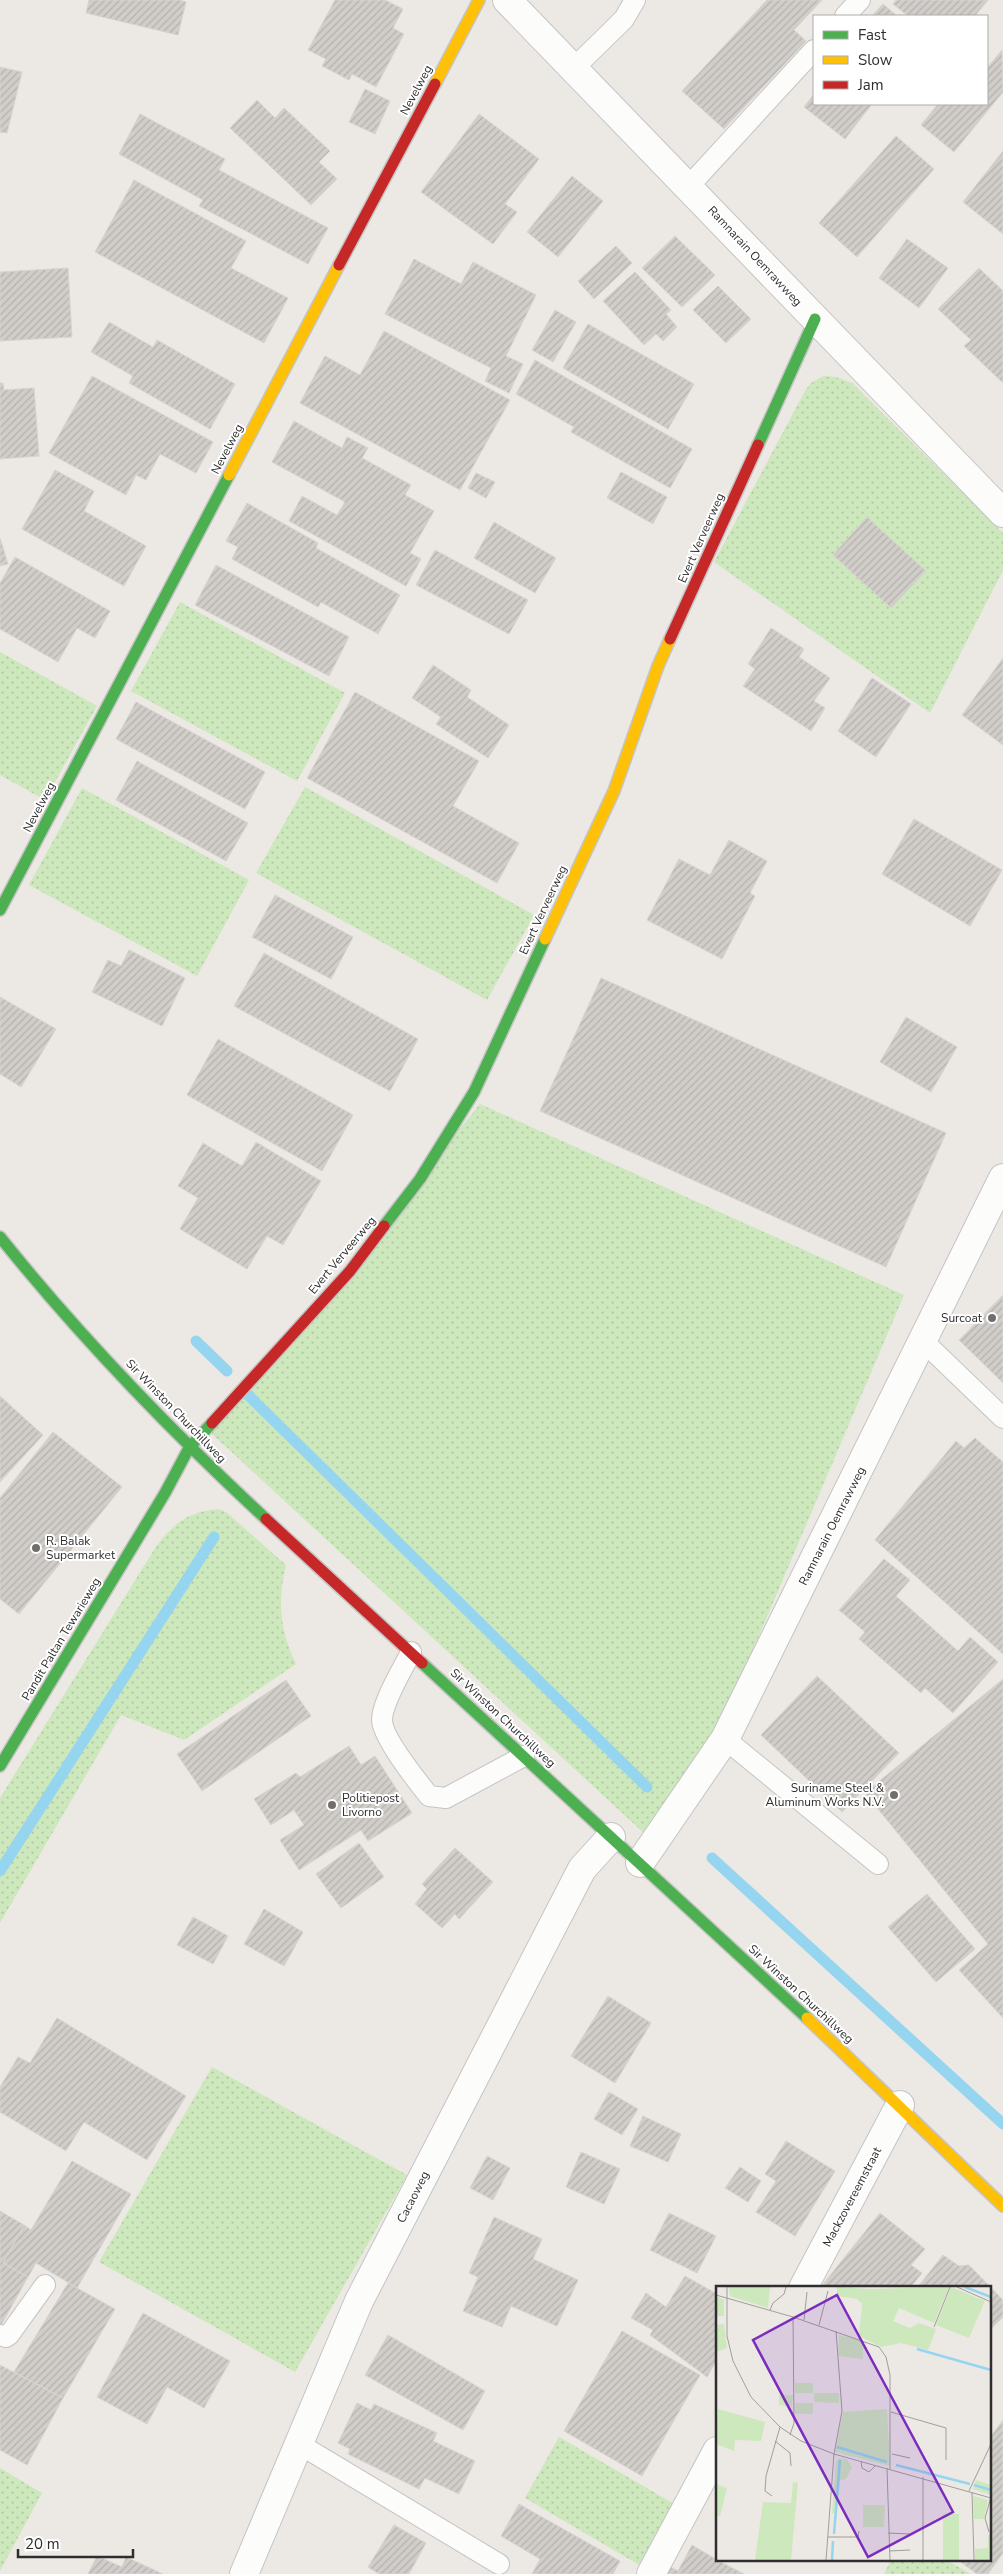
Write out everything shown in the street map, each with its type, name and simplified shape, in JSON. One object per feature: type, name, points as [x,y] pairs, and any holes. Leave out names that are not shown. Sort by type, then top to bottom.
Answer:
[{"type":"street","name":"Nevelweg","points":[[0,910],[479,0]]},
{"type":"street","name":"Ramnarain Oemrawweg","points":[[507,0],[690,186],[815,319],[1003,513]]},
{"type":"street","name":"Evert Verveerweg","points":[[189,1448],[350,1271],[420,1179],[474,1092],[614,791],[658,666],[815,319]]},
{"type":"street","name":"Ramnarain Oemrawweg","points":[[640,1863],[726,1739],[924,1342],[1003,1178]]},
{"type":"street","name":"Sir Winston Churchillweg","points":[[0,1236],[36,1283],[189,1448],[612,1836],[900,2105],[1003,2206]]},
{"type":"street","name":"Pandit Paltan Tewarieweg","points":[[0,1766],[165,1493],[189,1448]]},
{"type":"street","name":"Cacaoweg","points":[[244,2574],[359,2301],[582,1869],[612,1836]]},
{"type":"street","name":"Mackzovereemstraat","points":[[804,2286],[900,2105]]},
{"type":"street","points":[[652,2574],[716,2453]]},
{"type":"lane","points":[[573,69],[624,19],[635,0]]},
{"type":"lane","points":[[846,15],[860,0]]},
{"type":"lane","points":[[690,186],[813,51]]},
{"type":"lane","points":[[924,1342],[1003,1418]]},
{"type":"lane","points":[[410,1652],[386,1704],[382,1721],[384,1729],[404,1762],[429,1796],[446,1798],[524,1756]]},
{"type":"lane","points":[[726,1739],[878,1864]]},
{"type":"lane","points":[[0,2335],[9,2336],[45,2285]]},
{"type":"lane","points":[[299,2444],[499,2564]]},
{"type":"green space","points":[[823,376],[836,377],[852,383],[1003,533],[1003,570],[930,713],[714,562],[805,391],[811,383]]},
{"type":"green space","points":[[180,602],[345,693],[297,781],[131,691]]},
{"type":"green space","points":[[0,652],[97,706],[45,800],[0,775]]},
{"type":"green space","points":[[305,787],[534,915],[487,1000],[256,873]]},
{"type":"green space","points":[[82,788],[249,880],[197,976],[29,885]]},
{"type":"green space","points":[[480,1104],[904,1295],[706,1760],[646,1835],[211,1433]]},
{"type":"green space","points":[[219,1509],[226,1512],[286,1565],[281,1603],[283,1628],[296,1664],[184,1740],[121,1715],[0,1923],[0,1798],[157,1545],[184,1519],[208,1510]]},
{"type":"green space","points":[[212,2067],[407,2175],[295,2372],[99,2262]]},
{"type":"green space","points":[[559,2437],[676,2505],[641,2566],[525,2498]]},
{"type":"green space","points":[[0,2468],[42,2493],[0,2571]]},
{"type":"green space","points":[[890,2562],[950,2562],[971,2574],[884,2574]]},
{"type":"building","points":[[89,0],[179,0],[186,2],[178,35],[86,13]]},
{"type":"building","points":[[335,0],[385,0],[403,9],[393,28],[404,34],[376,87],[352,74],[349,80],[322,66],[326,59],[308,50]]},
{"type":"building","points":[[767,0],[822,0],[794,30],[806,41],[724,129],[682,91]]},
{"type":"building","points":[[896,0],[988,0],[976,15],[907,15],[893,4]]},
{"type":"building","points":[[883,4],[896,15],[873,15]]},
{"type":"building","points":[[1002,50],[1003,92],[954,152],[921,125],[937,105],[988,105],[988,67]]},
{"type":"building","points":[[0,67],[22,72],[7,133],[0,132]]},
{"type":"building","points":[[365,89],[390,101],[375,134],[349,122]]},
{"type":"building","points":[[813,95],[813,105],[871,105],[845,139],[804,107]]},
{"type":"building","points":[[257,100],[275,118],[284,108],[330,151],[319,162],[337,179],[311,205],[230,128]]},
{"type":"building","points":[[140,114],[225,159],[219,170],[328,228],[308,264],[199,206],[203,200],[119,154]]},
{"type":"building","points":[[479,114],[539,159],[505,204],[517,212],[493,244],[421,192]]},
{"type":"building","points":[[896,136],[934,169],[857,257],[819,223]]},
{"type":"building","points":[[1003,151],[1003,234],[963,202]]},
{"type":"building","points":[[572,176],[603,201],[558,257],[527,232]]},
{"type":"building","points":[[134,180],[246,241],[231,268],[288,298],[264,343],[95,252]]},
{"type":"building","points":[[675,236],[715,275],[682,307],[642,268]]},
{"type":"building","points":[[907,239],[948,268],[919,308],[879,278]]},
{"type":"building","points":[[616,246],[632,263],[594,299],[578,281]]},
{"type":"building","points":[[414,259],[461,284],[473,262],[536,295],[506,356],[523,364],[509,393],[485,381],[491,368],[385,314]]},
{"type":"building","points":[[68,268],[72,337],[0,341],[0,272]]},
{"type":"building","points":[[979,268],[1003,291],[1003,383],[964,346],[971,340],[938,309]]},
{"type":"building","points":[[635,272],[671,310],[666,314],[677,327],[663,341],[656,334],[644,345],[603,301]]},
{"type":"building","points":[[718,286],[751,319],[726,343],[693,310]]},
{"type":"building","points":[[555,310],[576,322],[553,362],[532,350]]},
{"type":"building","points":[[109,322],[153,347],[157,340],[235,384],[210,429],[129,383],[133,376],[91,352]]},
{"type":"building","points":[[588,324],[694,384],[668,429],[563,368]]},
{"type":"building","points":[[384,331],[510,400],[460,490],[300,403],[325,356],[360,375]]},
{"type":"building","points":[[535,360],[692,449],[670,488],[571,432],[574,427],[516,394]]},
{"type":"building","points":[[92,376],[213,442],[196,473],[160,454],[146,480],[136,475],[126,495],[49,453]]},
{"type":"building","points":[[0,383],[3,383],[4,390],[34,388],[39,456],[0,459]]},
{"type":"building","points":[[294,421],[342,448],[347,437],[368,448],[362,458],[411,485],[405,495],[434,511],[410,553],[421,559],[406,586],[289,521],[302,496],[337,515],[345,502],[272,462]]},
{"type":"building","points":[[55,470],[94,491],[84,511],[146,546],[124,586],[22,529]]},
{"type":"building","points":[[621,472],[667,497],[653,524],[607,498]]},
{"type":"building","points":[[476,473],[495,482],[486,498],[468,488]]},
{"type":"building","points":[[247,503],[318,543],[316,548],[400,595],[378,634],[321,602],[318,607],[232,559],[238,547],[226,541]]},
{"type":"building","points":[[867,517],[926,571],[891,608],[833,555]]},
{"type":"building","points":[[494,522],[556,558],[535,593],[474,558]]},
{"type":"building","points":[[0,538],[8,564],[0,566]]},
{"type":"building","points":[[435,550],[528,600],[509,634],[416,585]]},
{"type":"building","points":[[15,557],[110,611],[95,638],[77,628],[58,662],[0,629],[0,583]]},
{"type":"building","points":[[216,565],[349,637],[329,676],[195,605]]},
{"type":"building","points":[[771,628],[804,649],[799,657],[830,678],[814,701],[825,708],[811,731],[743,686],[755,669],[748,664]]},
{"type":"building","points":[[1003,658],[1003,745],[962,715]]},
{"type":"building","points":[[433,665],[471,690],[467,697],[509,725],[488,758],[436,724],[441,717],[412,698]]},
{"type":"building","points":[[872,678],[911,704],[876,757],[838,731]]},
{"type":"building","points":[[355,692],[479,761],[453,806],[519,843],[497,883],[307,778]]},
{"type":"building","points":[[136,702],[265,772],[245,809],[116,739]]},
{"type":"building","points":[[137,761],[248,823],[226,861],[116,800]]},
{"type":"building","points":[[914,819],[1002,870],[970,926],[882,874]]},
{"type":"building","points":[[729,840],[767,861],[750,893],[755,896],[722,959],[647,920],[679,859],[710,875]]},
{"type":"building","points":[[275,895],[353,937],[331,979],[252,937]]},
{"type":"building","points":[[129,950],[185,978],[162,1026],[92,992],[108,960],[121,966]]},
{"type":"building","points":[[264,953],[418,1039],[390,1091],[234,1006]]},
{"type":"building","points":[[601,978],[946,1133],[886,1267],[540,1111]]},
{"type":"building","points":[[0,997],[56,1029],[21,1087],[0,1074]]},
{"type":"building","points":[[906,1017],[957,1047],[931,1092],[880,1062]]},
{"type":"building","points":[[218,1039],[353,1115],[322,1171],[187,1095]]},
{"type":"building","points":[[256,1142],[321,1181],[283,1245],[267,1236],[247,1269],[180,1229],[198,1198],[178,1186],[203,1143],[242,1166]]},
{"type":"building","name":"Surcoat","points":[[1003,1295],[1003,1383],[959,1340]]},
{"type":"building","points":[[0,1396],[43,1435],[0,1482]]},
{"type":"building","name":"R. Balak Supermarket","points":[[53,1432],[122,1487],[19,1614],[0,1599],[0,1498]]},
{"type":"building","points":[[975,1438],[1003,1462],[1003,1654],[875,1540],[956,1441],[964,1448]]},
{"type":"building","points":[[884,1559],[910,1580],[896,1596],[958,1651],[970,1637],[998,1662],[953,1713],[925,1688],[921,1693],[859,1639],[865,1632],[839,1610]]},
{"type":"building","points":[[817,1676],[899,1753],[842,1812],[761,1735]]},
{"type":"building","points":[[1003,1679],[1003,2018],[959,1970],[988,1944],[865,1793]]},
{"type":"building","points":[[286,1680],[311,1716],[202,1791],[177,1754]]},
{"type":"building","name":"Politiepost Livorno","points":[[349,1746],[361,1765],[375,1756],[412,1813],[368,1841],[361,1830],[299,1870],[280,1840],[304,1825],[294,1810],[271,1825],[254,1799],[296,1773],[300,1777]]},
{"type":"building","points":[[359,1843],[384,1877],[341,1908],[316,1874]]},
{"type":"building","points":[[455,1848],[493,1882],[459,1919],[455,1914],[442,1928],[415,1904],[427,1889],[422,1884]]},
{"type":"building","points":[[927,1894],[975,1949],[936,1982],[888,1927]]},
{"type":"building","points":[[264,1909],[303,1932],[284,1966],[244,1944]]},
{"type":"building","points":[[193,1917],[228,1936],[213,1964],[177,1945]]},
{"type":"building","points":[[608,1996],[651,2023],[615,2083],[571,2056]]},
{"type":"building","points":[[57,2018],[186,2096],[147,2160],[84,2122],[66,2151],[0,2112],[0,2087],[18,2057],[30,2063]]},
{"type":"building","points":[[609,2092],[638,2109],[622,2135],[594,2119]]},
{"type":"building","points":[[643,2116],[681,2134],[668,2162],[630,2146]]},
{"type":"building","points":[[786,2141],[835,2171],[795,2236],[756,2212],[776,2181],[765,2174]]},
{"type":"building","points":[[581,2152],[620,2169],[604,2204],[566,2187]]},
{"type":"building","points":[[487,2156],[510,2168],[493,2200],[470,2188]]},
{"type":"building","points":[[72,2161],[131,2194],[77,2288],[36,2263],[28,2277],[3,2263],[24,2225],[31,2230]]},
{"type":"building","points":[[740,2167],[761,2181],[748,2202],[725,2188]]},
{"type":"building","points":[[0,2211],[24,2225],[3,2263],[28,2277],[0,2327]]},
{"type":"building","points":[[669,2213],[716,2236],[697,2273],[650,2250]]},
{"type":"building","points":[[880,2213],[925,2249],[911,2265],[922,2273],[912,2286],[822,2286]]},
{"type":"building","points":[[494,2217],[542,2239],[533,2259],[578,2280],[557,2326],[511,2306],[502,2327],[463,2311],[478,2277],[469,2273]]},
{"type":"building","points":[[943,2255],[959,2266],[969,2265],[989,2286],[919,2286]]},
{"type":"building","points":[[685,2276],[716,2293],[716,2362],[707,2377],[650,2335],[653,2330],[631,2318],[646,2293],[666,2307]]},
{"type":"building","points":[[68,2283],[115,2309],[63,2398],[14,2372]]},
{"type":"building","points":[[990,2287],[1003,2300],[1003,2317],[990,2330]]},
{"type":"building","points":[[143,2313],[230,2361],[204,2408],[167,2387],[147,2424],[97,2397]]},
{"type":"building","points":[[622,2331],[700,2375],[642,2476],[564,2431]]},
{"type":"building","points":[[388,2335],[485,2391],[463,2430],[365,2375]]},
{"type":"building","points":[[0,2365],[63,2398],[27,2465],[0,2450]]},
{"type":"building","points":[[357,2403],[371,2410],[374,2404],[437,2433],[433,2441],[475,2461],[459,2494],[425,2478],[419,2489],[348,2454],[350,2449],[338,2443]]},
{"type":"building","points":[[1003,2420],[1003,2553],[988,2574],[977,2574],[961,2562],[990,2562],[990,2438]]},
{"type":"building","points":[[519,2504],[620,2561],[613,2574],[532,2574],[540,2559],[501,2536]]},
{"type":"building","points":[[394,2525],[426,2543],[409,2574],[379,2574],[368,2567]]},
{"type":"building","points":[[692,2545],[716,2559],[716,2562],[721,2562],[744,2574],[664,2574],[668,2566],[678,2571]]},
{"type":"building","points":[[97,2556],[122,2567],[126,2557],[163,2574],[88,2574]]},
{"type":"waterway","points":[[196,1341],[227,1371]]},
{"type":"waterway","points":[[247,1394],[647,1787]]},
{"type":"waterway","points":[[0,1871],[214,1537]]},
{"type":"waterway","points":[[712,1858],[1003,2124]]},
{"type":"traffic: fast","points":[[758,445],[815,319]]},
{"type":"traffic: fast","points":[[0,910],[229,475]]},
{"type":"traffic: fast","points":[[384,1226],[420,1179],[474,1092],[545,939]]},
{"type":"traffic: fast","points":[[0,1237],[62,1311],[161,1418],[266,1519]]},
{"type":"traffic: fast","points":[[0,1766],[165,1493],[189,1448],[212,1423]]},
{"type":"traffic: fast","points":[[422,1663],[807,2018]]},
{"type":"traffic: slow","points":[[435,84],[479,0]]},
{"type":"traffic: slow","points":[[229,475],[339,265]]},
{"type":"traffic: slow","points":[[545,939],[614,791],[658,666],[670,639]]},
{"type":"traffic: slow","points":[[807,2018],[1003,2206]]},
{"type":"traffic: jam","points":[[339,265],[435,84]]},
{"type":"traffic: jam","points":[[670,639],[758,445]]},
{"type":"traffic: jam","points":[[212,1423],[350,1271],[384,1226]]},
{"type":"traffic: jam","points":[[266,1519],[422,1663]]},
{"type":"place","name":"Surcoat","points":[[992,1318]]},
{"type":"place","name":"R. Balak Supermarket","points":[[36,1548]]},
{"type":"place","name":"Suriname Steel & Aluminum Works N.V.","points":[[894,1795]]},
{"type":"place","name":"Politiepost Livorno","points":[[332,1805]]}]
